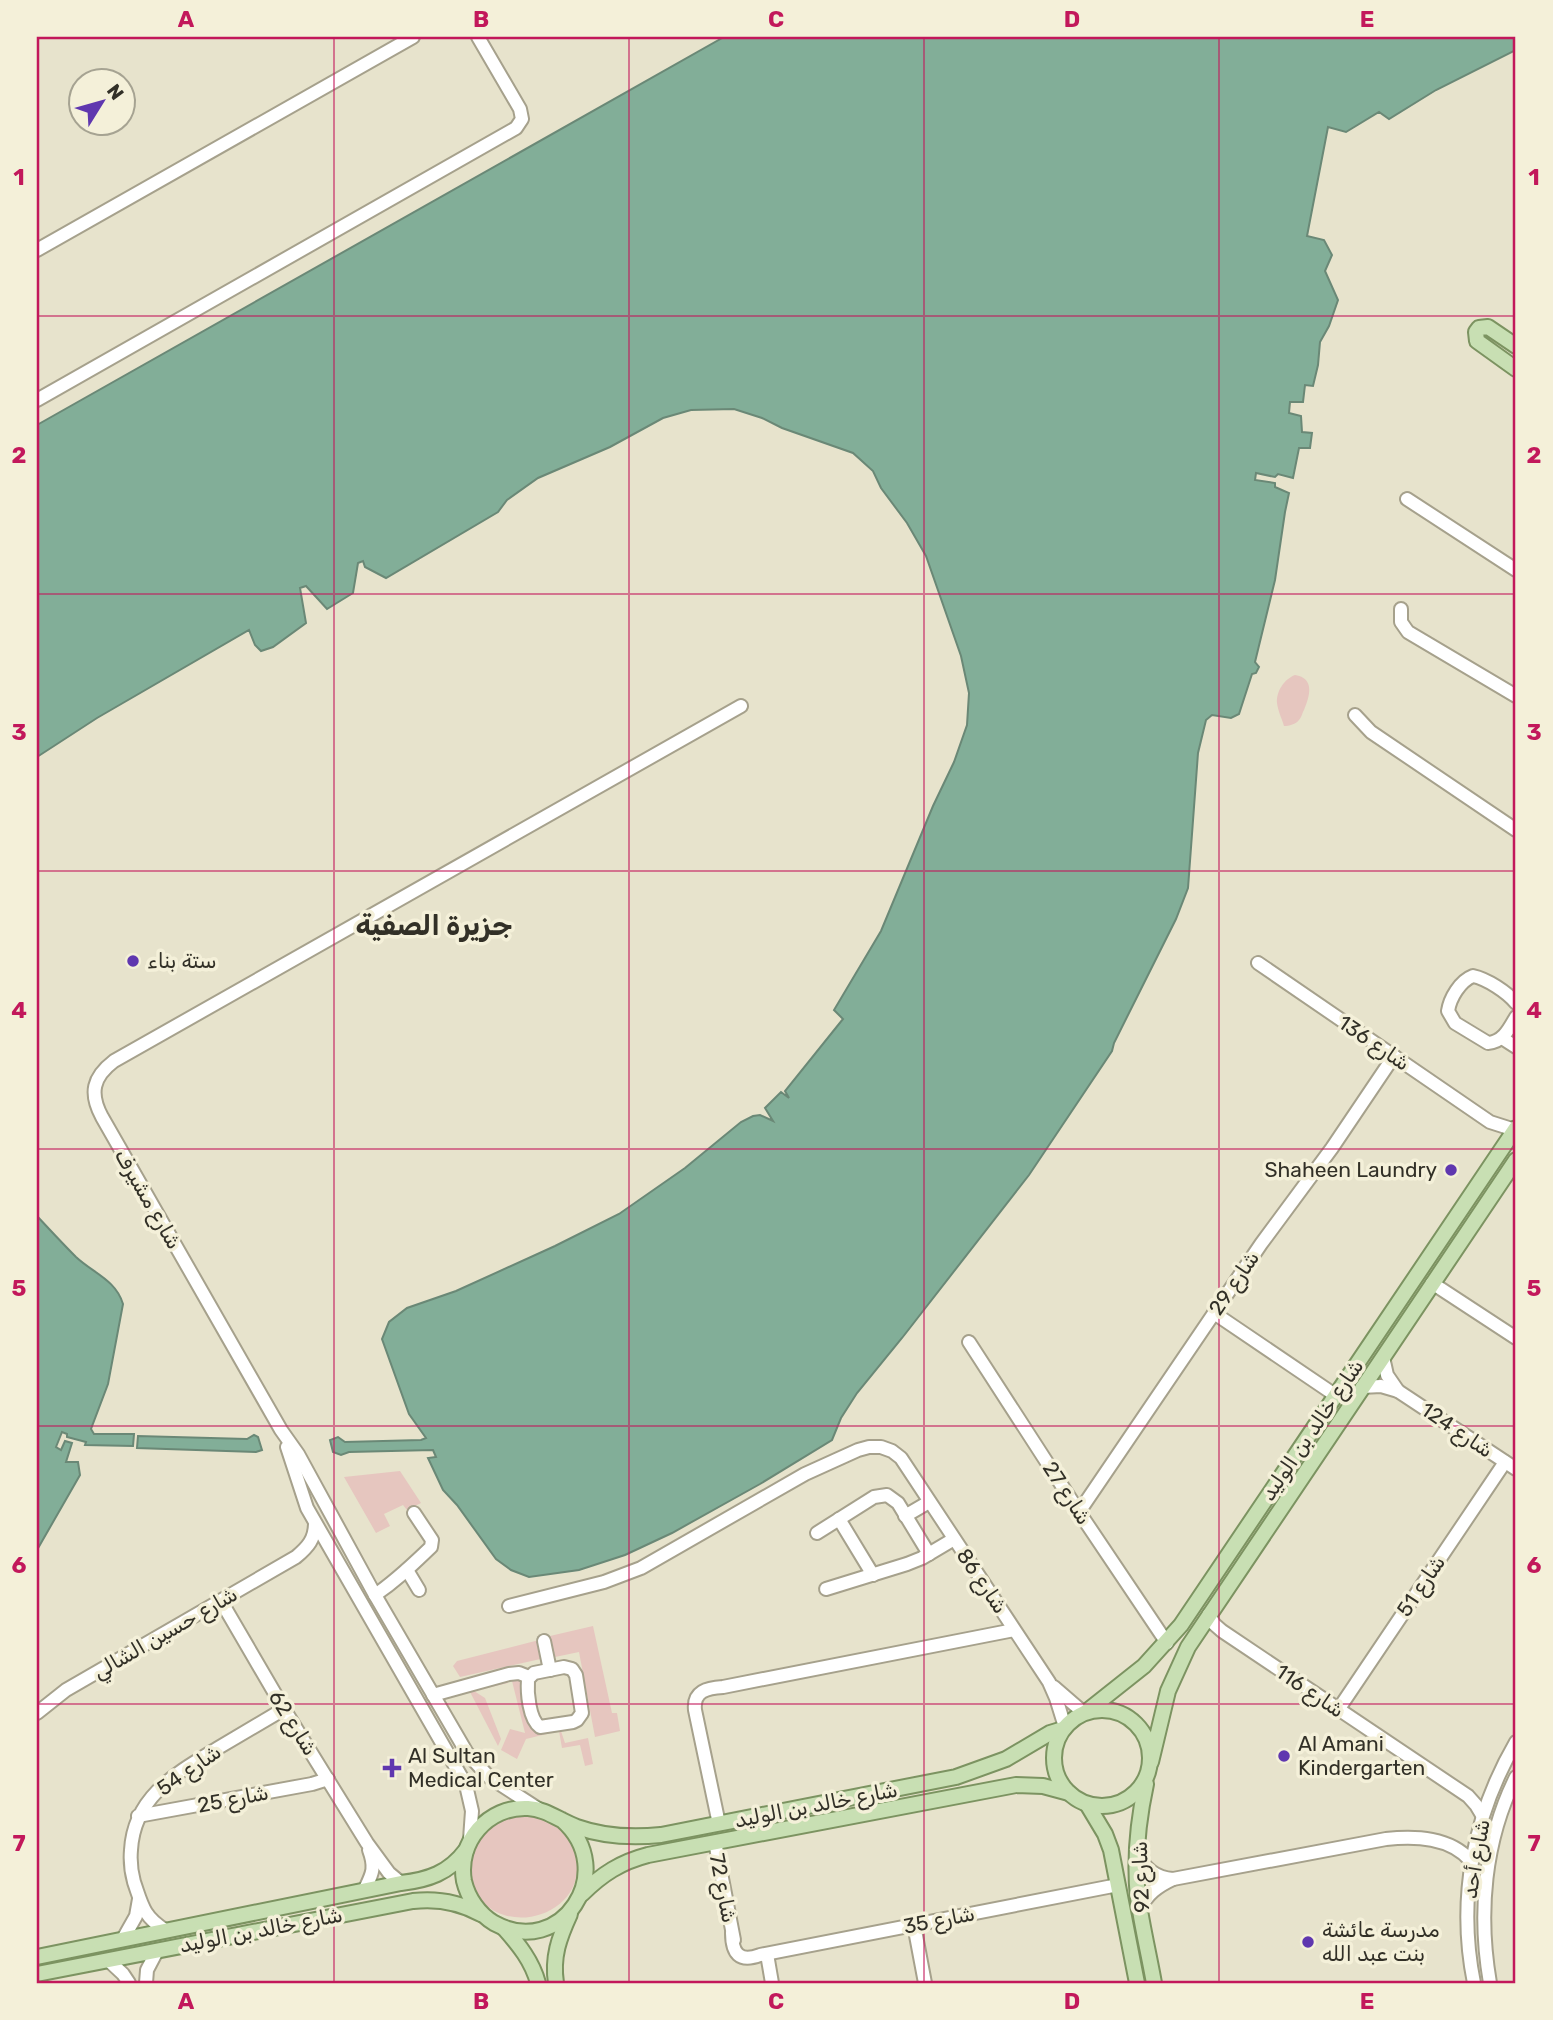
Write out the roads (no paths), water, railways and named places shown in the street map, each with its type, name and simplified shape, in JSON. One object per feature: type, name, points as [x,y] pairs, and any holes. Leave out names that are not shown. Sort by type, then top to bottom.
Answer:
[{"type":"main road","points":[[1516,346],[1488,327],[1479,328],[1476,332],[1477,341],[1516,369]]},
{"type":"main road","name":"شارع خالد بن الوليد","points":[[1085,1712],[1144,1666],[1181,1625],[1516,1129]]},
{"type":"main road","name":"شارع خالد بن الوليد","points":[[1150,1766],[1174,1676],[1199,1629],[1516,1160]]},
{"type":"main road","points":[[1491,1165],[1495,1175],[1505,1176]]},
{"type":"main road","points":[[1477,1186],[1488,1186],[1492,1196]]},
{"type":"main road","points":[[1102,1709],[1118,1712],[1132,1719],[1143,1731],[1149,1746],[1150,1766],[1144,1783],[1126,1801],[1100,1806],[1087,1804],[1069,1793],[1060,1782],[1055,1769],[1056,1742],[1064,1728],[1085,1712],[1102,1709]]},
{"type":"main road","name":"شارع خالد بن الوليد","points":[[562,1820],[594,1832],[627,1837],[661,1835],[963,1775],[1006,1759],[1049,1733],[1064,1728]]},
{"type":"main road","name":"شارع 92","points":[[1150,1766],[1139,1824],[1137,1854],[1140,1909],[1154,1983]]},
{"type":"main road","name":"شارع خالد بن الوليد","points":[[581,1895],[605,1873],[632,1859],[1016,1784],[1043,1786],[1069,1793]]},
{"type":"main road","name":"شارع 92","points":[[1087,1804],[1111,1850],[1138,1983]]},
{"type":"main road","points":[[556,1983],[556,1946],[581,1895],[586,1877],[586,1858],[580,1841],[562,1820],[540,1810],[517,1808],[485,1822],[468,1844],[463,1869],[466,1889],[483,1915],[503,1927],[535,1931],[555,1923],[572,1910]]},
{"type":"main road","name":"شارع خالد بن الوليد","points":[[37,1957],[421,1881],[452,1866],[468,1844]]},
{"type":"main road","name":"شارع خالد بن الوليد","points":[[37,1974],[428,1899],[457,1903],[483,1915]]},
{"type":"main road","points":[[209,1922],[211,1939]]},
{"type":"main road","points":[[503,1927],[524,1951],[538,1983]]},
{"type":"street","points":[[37,250],[413,37]]},
{"type":"street","points":[[37,400],[516,128],[522,119],[520,109],[478,37]]},
{"type":"street","points":[[1407,499],[1516,570]]},
{"type":"street","points":[[1401,609],[1401,622],[1408,632],[1516,696]]},
{"type":"street","name":"شارع مشيرف","points":[[540,1810],[502,1787],[477,1766],[467,1753],[96,1105],[94,1093],[97,1080],[104,1069],[114,1061],[741,706]]},
{"type":"street","points":[[1353,721],[1516,830]]},
{"type":"street","name":"شارع 136","points":[[1258,963],[1490,1122],[1506,1143]]},
{"type":"street","points":[[1516,1003],[1481,978],[1473,976],[1465,979],[1450,1001],[1448,1011],[1455,1023],[1488,1043],[1502,1038],[1516,1017]]},
{"type":"street","points":[[1502,1038],[1516,1047]]},
{"type":"street","name":"شارع 29","points":[[1079,1512],[1394,1056]]},
{"type":"street","name":"شارع 136","points":[[1490,1122],[1516,1129]]},
{"type":"street","points":[[1432,1283],[1516,1338]]},
{"type":"street","points":[[1214,1313],[1335,1395]]},
{"type":"street","name":"شارع 27","points":[[969,1342],[1167,1643]]},
{"type":"street","name":"شارع 124","points":[[1383,1357],[1387,1375],[1398,1391]]},
{"type":"street","name":"شارع 124","points":[[1362,1387],[1381,1385],[1398,1391],[1516,1469]]},
{"type":"street","name":"شارع مشيرف","points":[[281,1430],[302,1496],[315,1522],[466,1785],[472,1811],[468,1844]]},
{"type":"street","name":"شارع 86","points":[[509,1606],[604,1582],[640,1569],[805,1474],[858,1450],[881,1447],[901,1458],[1049,1682],[1065,1699],[1085,1712]]},
{"type":"street","name":"شارع 51","points":[[1338,1710],[1505,1462]]},
{"type":"street","points":[[817,1533],[871,1499],[887,1495],[895,1500],[929,1554]]},
{"type":"street","points":[[905,1516],[929,1502]]},
{"type":"street","points":[[375,1595],[401,1577],[432,1544],[415,1513]]},
{"type":"street","points":[[839,1519],[873,1575]]},
{"type":"street","name":"شارع حسين الشالي","points":[[37,1713],[66,1690],[296,1557],[311,1542],[315,1522]]},
{"type":"street","points":[[296,1557],[324,1539],[336,1538],[346,1543]]},
{"type":"street","points":[[826,1589],[907,1564],[954,1539]]},
{"type":"street","name":"شارع حسين الشالي","points":[[296,1557],[316,1552],[330,1554],[334,1558]]},
{"type":"street","points":[[407,1570],[419,1590]]},
{"type":"street","name":"شارع 62","points":[[221,1601],[284,1709],[368,1843],[389,1873],[401,1883]]},
{"type":"street","name":"شارع 116","points":[[1209,1614],[1214,1624],[1222,1631],[1468,1796],[1482,1815]]},
{"type":"street","name":"شارع 116","points":[[1199,1629],[1222,1631]]},
{"type":"street","points":[[719,1824],[694,1703],[700,1692],[707,1688],[1014,1630]]},
{"type":"street","points":[[544,1641],[550,1670]]},
{"type":"street","points":[[568,1667],[575,1672],[583,1708],[577,1720],[544,1728],[537,1726],[533,1720],[527,1685],[529,1677],[534,1673],[568,1667]]},
{"type":"street","points":[[433,1695],[509,1674],[519,1673],[529,1677]]},
{"type":"street","name":"شارع 86","points":[[1049,1682],[1064,1728]]},
{"type":"street","name":"شارع 54","points":[[165,1930],[150,1920],[145,1912],[131,1872],[132,1836],[138,1816],[158,1790],[174,1776],[284,1709]]},
{"type":"street","name":"شارع أحد","points":[[1474,1983],[1467,1929],[1471,1861],[1490,1793],[1516,1742]]},
{"type":"street","name":"شارع أحد","points":[[1490,1983],[1483,1923],[1486,1875],[1496,1828],[1516,1777]]},
{"type":"street","name":"شارع 25","points":[[138,1816],[328,1779]]},
{"type":"street","points":[[1468,1796],[1490,1793]]},
{"type":"street","points":[[1137,1854],[1156,1875],[1173,1879],[1386,1839],[1422,1838],[1460,1847],[1475,1843]]},
{"type":"street","name":"شارع 72","points":[[715,1842],[733,1948],[741,1957],[763,1955]]},
{"type":"street","name":"شارع 62","points":[[363,1891],[373,1870],[368,1843]]},
{"type":"street","points":[[1452,1846],[1471,1861]]},
{"type":"street","points":[[1140,1909],[1149,1894],[1173,1879]]},
{"type":"street","name":"شارع 35","points":[[763,1955],[1118,1885]]},
{"type":"street","points":[[123,1939],[136,1916],[139,1898]]},
{"type":"street","points":[[914,1925],[925,1983]]},
{"type":"street","points":[[146,1983],[147,1970],[157,1951]]},
{"type":"street","points":[[763,1955],[772,1983]]},
{"type":"street","points":[[108,1960],[124,1974],[128,1983]]},
{"type":"place","name":"ستة بناء","points":[[133,961]]},
{"type":"place","name":"Shaheen Laundry","points":[[1451,1170]]},
{"type":"place","name":"Al Amani Kindergarten","points":[[1284,1756]]},
{"type":"place","name":"Al Sultan Medical Center","points":[[392,1768]]},
{"type":"place","name":"مدرسة عائشة بنت عبد الله","points":[[1308,1942]]},
{"type":"district","name":"جزيرة الصفية","points":[[434,925]]}]
